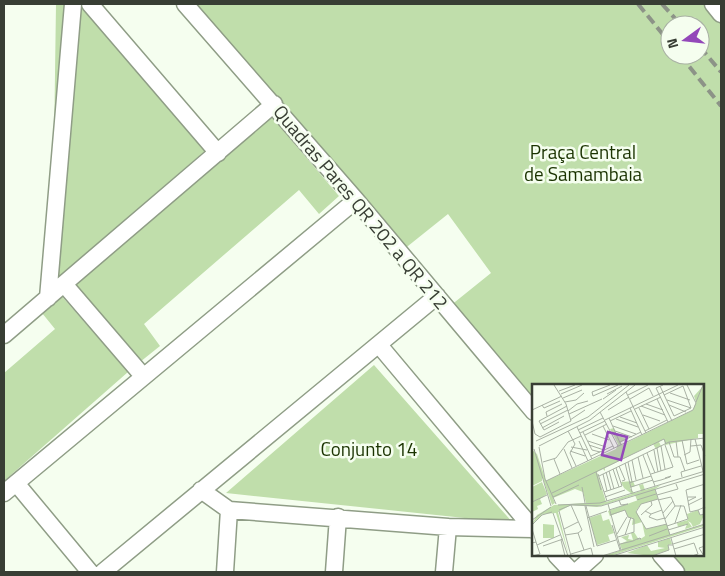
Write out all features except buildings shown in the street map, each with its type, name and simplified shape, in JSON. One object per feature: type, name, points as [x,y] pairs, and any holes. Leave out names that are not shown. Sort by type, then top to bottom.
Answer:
[{"type":"street","points":[[48,298],[73,4]]},
{"type":"street","points":[[90,4],[218,153]]},
{"type":"street","name":"Quadras Pares QR 202 a QR 212","points":[[185,4],[274,104],[532,410]]},
{"type":"street","points":[[713,4],[721,14]]},
{"type":"street","points":[[4,336],[274,104]]},
{"type":"street","points":[[90,572],[10,488],[356,200]]},
{"type":"street","points":[[64,284],[143,376]]},
{"type":"street","points":[[105,571],[437,296]]},
{"type":"street","points":[[379,344],[532,528]]},
{"type":"street","points":[[201,490],[229,510],[448,527],[532,529]]},
{"type":"street","points":[[225,572],[229,510]]},
{"type":"street","points":[[334,572],[338,517]]},
{"type":"street","points":[[444,572],[448,527]]},
{"type":"street","points":[[576,572],[594,556]]},
{"type":"street","points":[[662,556],[676,572]]},
{"type":"green space","points":[[56,4],[79,4],[205,151],[52,283]]},
{"type":"green space","name":"Praça Central de Samambaia","points":[[194,4],[718,4],[721,7],[721,572],[686,572],[671,556],[705,556],[705,384],[532,384],[532,399],[450,306],[491,273],[448,214],[403,250]]},
{"type":"green space","points":[[264,108],[339,196],[319,214],[299,190],[144,324],[160,346],[130,370],[54,283]]},
{"type":"green space","points":[[52,285],[128,372],[4,481],[4,373],[55,329],[33,302]]},
{"type":"green space","name":"Conjunto 14","points":[[374,365],[513,523],[226,493]]},
{"type":"railway","points":[[638,4],[660,31]]},
{"type":"railway","points":[[662,4],[672,15]]},
{"type":"railway","points":[[710,59],[721,72]]},
{"type":"railway","points":[[688,65],[721,106]]}]
